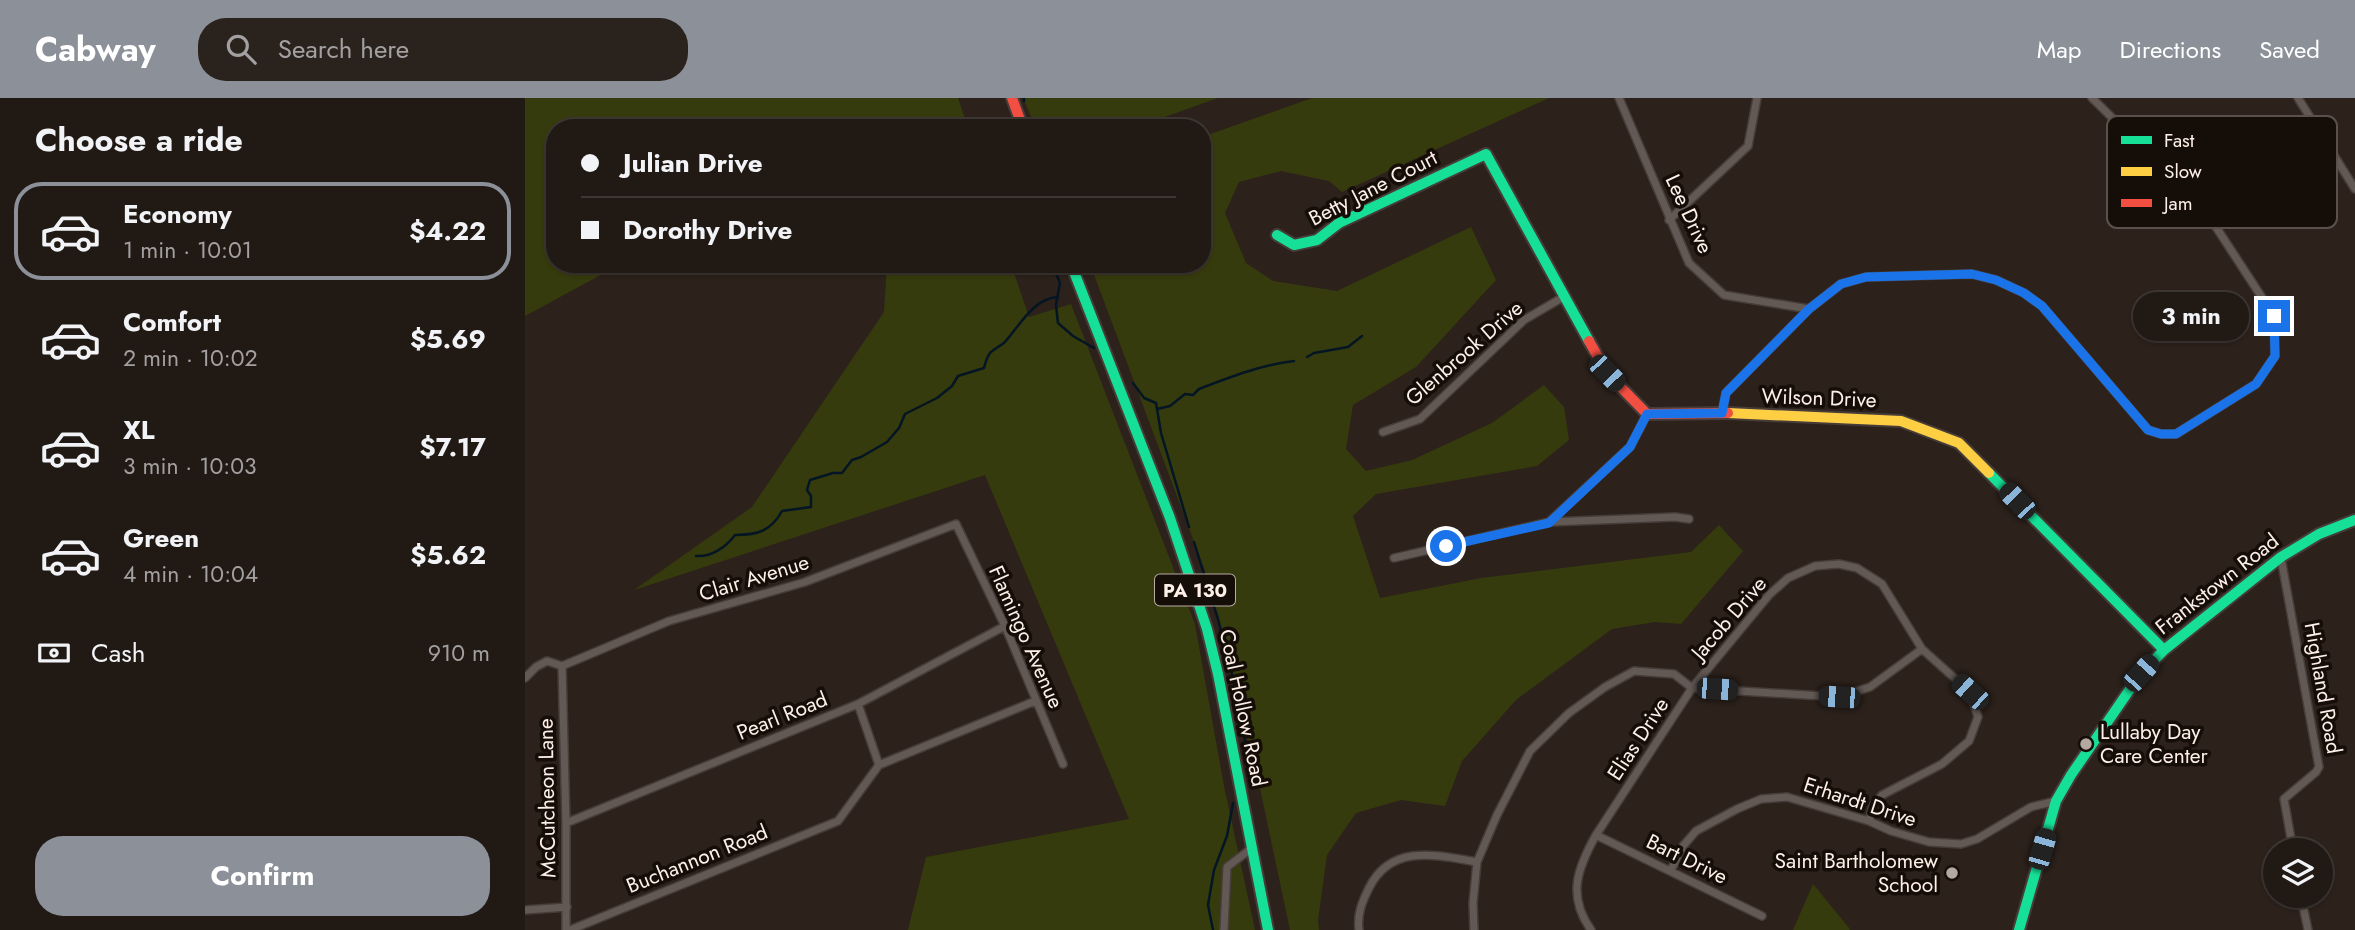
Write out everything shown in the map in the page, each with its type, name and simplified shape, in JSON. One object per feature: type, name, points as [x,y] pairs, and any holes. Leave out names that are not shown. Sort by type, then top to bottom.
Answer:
[{"type":"main road","points":[[1012,98],[1020,119]]},
{"type":"main road","name":"Betty Jane Court","points":[[1276,235],[1294,245],[1317,240],[1339,223],[1486,154],[1565,296]]},
{"type":"main road","name":"Coal Hollow Road","points":[[1075,273],[1136,427],[1204,618],[1218,674],[1268,930]]},
{"type":"main road","points":[[1565,296],[1607,373],[1647,414]]},
{"type":"main road","name":"Wilson Drive","points":[[1647,414],[1722,413],[1901,421],[1959,443],[2164,650]]},
{"type":"main road","name":"Frankstown Road","points":[[2019,930],[2056,801],[2129,689],[2164,650],[2281,557],[2319,534],[2355,520]]},
{"type":"street","name":"Lee Drive","points":[[1619,98],[1689,263],[1724,295],[1809,309]]},
{"type":"street","points":[[1669,219],[1748,146],[1757,98]]},
{"type":"street","points":[[2092,98],[2110,116]]},
{"type":"street","points":[[2298,98],[2309,116]]},
{"type":"street","points":[[2337,160],[2355,189]]},
{"type":"street","points":[[1722,413],[1726,393],[1809,309],[1841,284],[1866,277],[1972,274],[1996,280],[2024,293],[2042,306],[2148,430],[2161,434],[2176,434],[2256,384],[2275,356],[2274,316],[2217,228]]},
{"type":"street","name":"Glenbrook Drive","points":[[1383,432],[1420,419],[1524,320],[1565,296]]},
{"type":"street","points":[[1549,523],[1630,447],[1647,414]]},
{"type":"street","points":[[1394,558],[1549,523],[1675,517],[1689,520]]},
{"type":"street","name":"Flamingo Avenue","points":[[956,524],[1005,626],[1063,764]]},
{"type":"street","name":"Clair Avenue","points":[[525,678],[536,667],[547,662],[562,666],[669,621],[805,582],[956,524]]},
{"type":"street","name":"Highland Road","points":[[2281,557],[2319,767],[2284,799],[2291,838]]},
{"type":"street","name":"Jacob Drive","points":[[1692,688],[1769,595],[1789,578],[1815,566],[1839,564],[1857,568],[1882,584],[1922,649],[1970,692],[1978,717],[1969,741],[1942,764],[1882,795],[1873,805],[1870,821]]},
{"type":"street","name":"Pearl Road","points":[[566,823],[858,704],[1005,626]]},
{"type":"street","points":[[1692,688],[1839,697],[1870,687],[1922,649]]},
{"type":"street","name":"McCutcheon Lane","points":[[562,666],[568,930]]},
{"type":"street","name":"Elias Drive","points":[[1474,930],[1473,903],[1477,862],[1497,815],[1530,751],[1569,713],[1605,687],[1634,671],[1674,674],[1692,688],[1596,835],[1585,855],[1576,882],[1578,905],[1591,930]]},
{"type":"street","points":[[858,704],[879,765],[1035,701]]},
{"type":"street","name":"Buchannon Road","points":[[568,930],[838,821],[879,765]]},
{"type":"street","name":"Erhardt Drive","points":[[1671,870],[1683,846],[1696,831],[1761,799],[1787,797],[1870,821],[1891,831],[1929,842],[1961,844],[1977,839],[2031,807],[2056,801]]},
{"type":"street","name":"Bart Drive","points":[[1596,835],[1762,916]]},
{"type":"street","points":[[1224,930],[1227,866],[1253,847]]},
{"type":"street","points":[[1359,930],[1358,919],[1363,899],[1375,876],[1396,860],[1428,853],[1477,862]]},
{"type":"street","points":[[525,909],[567,907]]},
{"type":"street","points":[[2303,908],[2308,930]]},
{"type":"green space","points":[[525,98],[958,98],[965,119],[546,119],[546,273],[604,273],[525,316]]},
{"type":"green space","points":[[1023,98],[1218,98],[1159,119],[1032,119]]},
{"type":"green space","points":[[1312,98],[1549,98],[1342,192],[1329,181],[1281,171],[1239,182],[1225,213],[1246,263],[1273,281],[1337,291],[1471,227],[1496,280],[1416,367],[1353,405],[1346,449],[1366,471],[1412,460],[1492,423],[1544,385],[1564,407],[1569,440],[1537,466],[1376,494],[1353,516],[1380,598],[1481,578],[1691,552],[1719,525],[1743,551],[1681,624],[1655,622],[1612,629],[1516,700],[1462,761],[1445,806],[1401,800],[1356,813],[1327,855],[1319,930],[1290,930],[1258,779],[1205,571],[1093,273],[1211,273],[1211,134]]},
{"type":"green space","points":[[886,273],[1014,273],[1029,317],[1071,304],[1195,624],[1224,786],[1255,930],[908,930],[926,857],[1129,819],[985,475],[634,590],[752,507],[884,312]]},
{"type":"green space","points":[[1813,884],[1850,929],[1849,930],[1793,930]]},
{"type":"waterway","points":[[1056,273],[1060,283],[1056,305],[1058,323],[1073,336],[1094,348]]},
{"type":"waterway","points":[[696,556],[708,555],[718,550],[735,535],[763,530],[773,523],[782,511],[811,507],[811,496],[807,490],[810,480],[842,473],[852,460],[887,442],[899,428],[905,414],[937,398],[952,386],[958,376],[984,368],[990,353],[1004,343],[1027,314],[1041,302],[1058,297]]},
{"type":"waterway","points":[[1307,357],[1314,353],[1348,347],[1362,336]]},
{"type":"waterway","points":[[1157,409],[1170,406],[1185,394],[1193,395],[1199,389],[1234,376],[1294,361]]},
{"type":"waterway","points":[[1133,383],[1144,398],[1156,403],[1161,433],[1189,527]]},
{"type":"waterway","points":[[1194,542],[1233,678],[1251,773]]},
{"type":"waterway","points":[[1213,930],[1208,905],[1214,870],[1227,836],[1233,803]]},
{"type":"traffic: fast","points":[[1277,235],[1294,245],[1317,240],[1339,223],[1486,154],[1589,341]]},
{"type":"traffic: fast","points":[[1075,273],[1170,518],[1207,629],[1268,930]]},
{"type":"traffic: fast","points":[[1989,473],[2164,650]]},
{"type":"traffic: fast","points":[[2019,930],[2056,801],[2139,676],[2164,650],[2281,557],[2319,534],[2355,520]]},
{"type":"traffic: slow","points":[[1728,413],[1901,421],[1959,443],[1989,473]]},
{"type":"traffic: jam","points":[[1012,98],[1020,119]]},
{"type":"traffic: jam","points":[[1589,341],[1607,373],[1647,414],[1728,413]]},
{"type":"place","name":"Lullaby Day Care Center","points":[[2086,744]]},
{"type":"place","name":"Saint Bartholomew School","points":[[1952,873]]},
{"type":"route","points":[[1446,546],[1549,523],[1630,447],[1647,414],[1722,413],[1726,393],[1809,309],[1841,284],[1866,277],[1972,274],[1996,280],[2024,293],[2042,306],[2148,430],[2161,434],[2176,434],[2256,384],[2275,356],[2274,316]]}]
